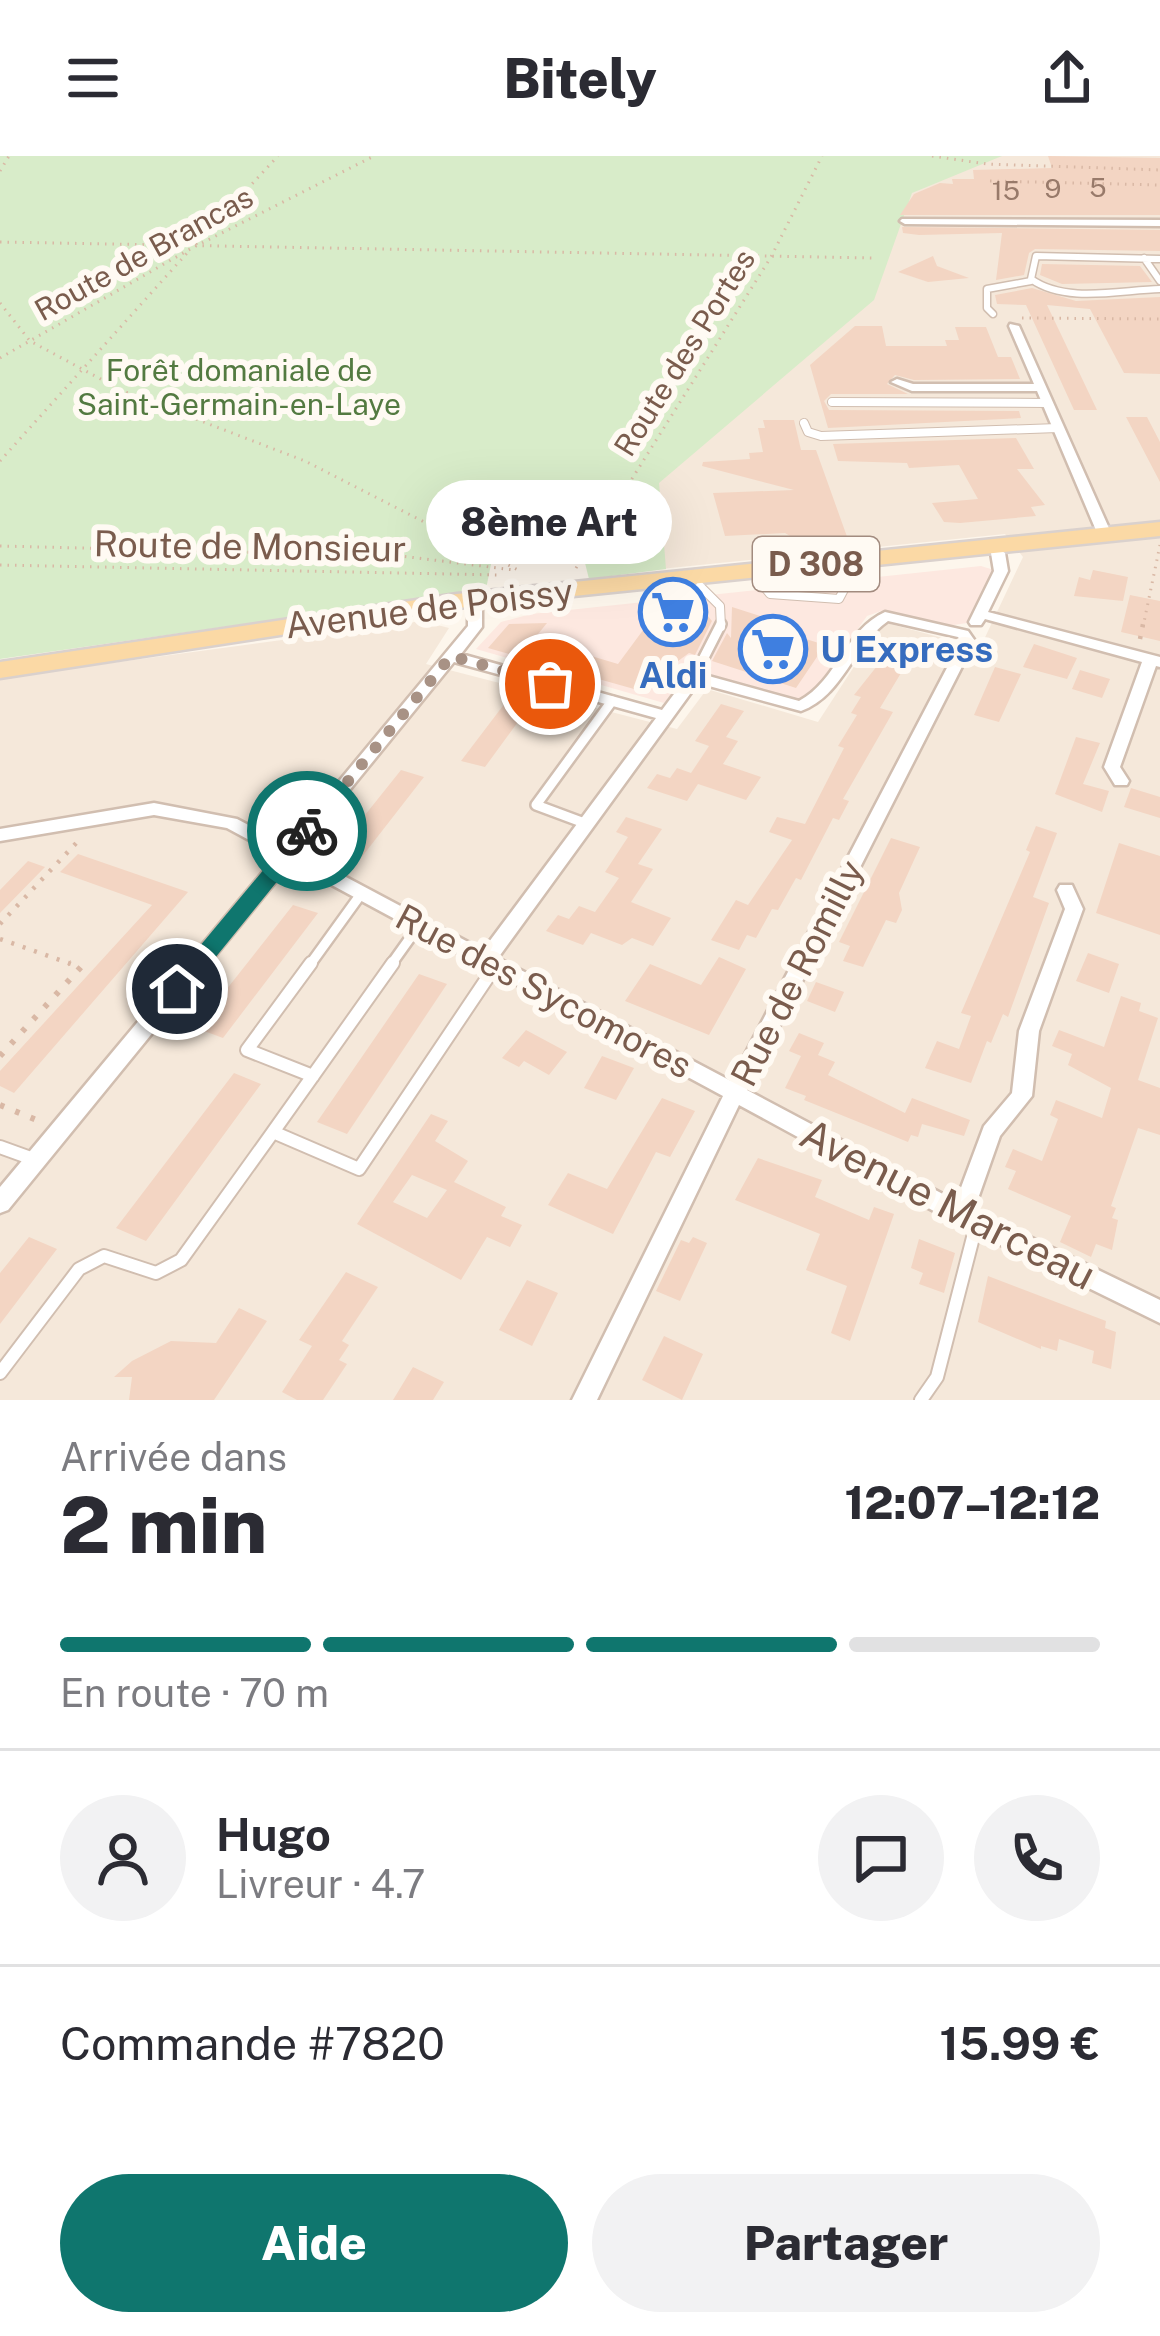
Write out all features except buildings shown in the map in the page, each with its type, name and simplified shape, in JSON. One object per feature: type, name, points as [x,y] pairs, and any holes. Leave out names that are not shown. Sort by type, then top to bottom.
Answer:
[{"type":"main road","name":"Avenue de Poissy","points":[[0,670],[474,604],[1107,538],[1160,537]]},
{"type":"main road","name":"Avenue de Poissy","points":[[756,574],[841,570],[995,550]]},
{"type":"main road","name":"Avenue de Poissy","points":[[474,604],[580,579],[698,581]]},
{"type":"street","points":[[905,221],[1160,223]]},
{"type":"street","points":[[1017,322],[1107,538]]},
{"type":"street","points":[[897,382],[912,387],[1041,388]]},
{"type":"street","name":"Rue de Romilly","points":[[584,1400],[968,641],[963,634],[970,632],[981,614],[989,583],[1001,571],[995,550]]},
{"type":"street","points":[[0,1203],[451,656],[477,622],[474,604]]},
{"type":"street","points":[[981,614],[1149,659],[1112,767],[1120,781]]},
{"type":"street","points":[[491,962],[694,677],[801,706],[816,700],[868,625],[885,616],[963,634]]},
{"type":"street","points":[[451,656],[667,716]]},
{"type":"street","name":"Rue des Sycomores","points":[[0,835],[154,809],[231,823],[736,1094]]},
{"type":"street","points":[[969,1218],[991,1132],[1022,1096],[1029,1031],[1075,908],[1066,890]]},
{"type":"street","name":"Avenue Marceau","points":[[736,1094],[969,1218],[1160,1312]]},
{"type":"lane","points":[[1031,281],[1036,256],[1160,259]]},
{"type":"lane","points":[[993,314],[987,308],[987,289],[1031,281],[1043,289],[1067,292],[1160,285],[1144,258]]},
{"type":"lane","points":[[832,402],[1047,403]]},
{"type":"lane","points":[[804,423],[808,432],[820,436],[1058,428]]},
{"type":"lane","points":[[694,677],[724,622],[722,607],[698,581]]},
{"type":"lane","points":[[587,824],[536,805],[613,701]]},
{"type":"lane","points":[[313,1076],[247,1050],[361,894]]},
{"type":"lane","points":[[0,1373],[79,1269],[104,1256],[156,1274],[182,1260],[420,924]]},
{"type":"lane","points":[[273,1132],[359,1169],[491,962]]},
{"type":"lane","points":[[0,1147],[36,1160]]},
{"type":"lane","points":[[921,1400],[937,1377],[969,1218]]},
{"type":"path","points":[[0,171],[9,156]]},
{"type":"path","points":[[0,460],[278,156]]},
{"type":"path","name":"Route de Brancas","points":[[0,358],[192,248],[374,156]]},
{"type":"path","name":"Route des Portes","points":[[580,579],[588,548],[771,257],[822,156]]},
{"type":"path","points":[[932,156],[987,164],[1160,170]]},
{"type":"path","points":[[972,156],[987,164]]},
{"type":"path","points":[[990,182],[1160,185]]},
{"type":"path","points":[[0,242],[874,258]]},
{"type":"path","points":[[0,303],[30,341],[123,391],[305,461],[520,571],[401,556],[0,546]]},
{"type":"path","points":[[1017,322],[1160,319]]},
{"type":"path","points":[[1149,659],[1160,537]]},
{"type":"path","points":[[494,556],[588,548]]},
{"type":"path","name":"Route de Monsieur","points":[[0,565],[500,575]]},
{"type":"path","points":[[0,924],[89,830],[97,815]]},
{"type":"path","points":[[0,939],[81,967],[0,1056]]},
{"type":"path","points":[[0,1105],[61,1130]]},
{"type":"shaded area","points":[[972,156],[1160,156],[1160,1400],[0,1400],[0,678],[422,621],[449,628],[426,664],[677,729],[707,689],[818,722],[883,622],[980,648],[1023,557],[1005,534],[611,574],[617,505],[894,183]]},
{"type":"shaded area","points":[[981,566],[994,570],[967,623],[947,626],[881,611],[867,616],[809,698],[794,699],[692,669],[664,703],[476,649],[501,622],[531,614]]},
{"type":"green space","name":"Forêt domaniale de Saint-Germain-en-Laye","points":[[0,156],[1002,156],[912,193],[874,300],[659,483],[666,569],[589,579],[583,555],[491,564],[486,589],[0,659]]},
{"type":"way so far","points":[[307,831],[451,656],[550,684]]},
{"type":"place","name":"Aldi","points":[[673,612]]},
{"type":"place","name":"U Express","points":[[773,649]]},
{"type":"place","name":"8ème Art","points":[[550,684]]},
{"type":"route","points":[[177,989],[307,831]]}]
